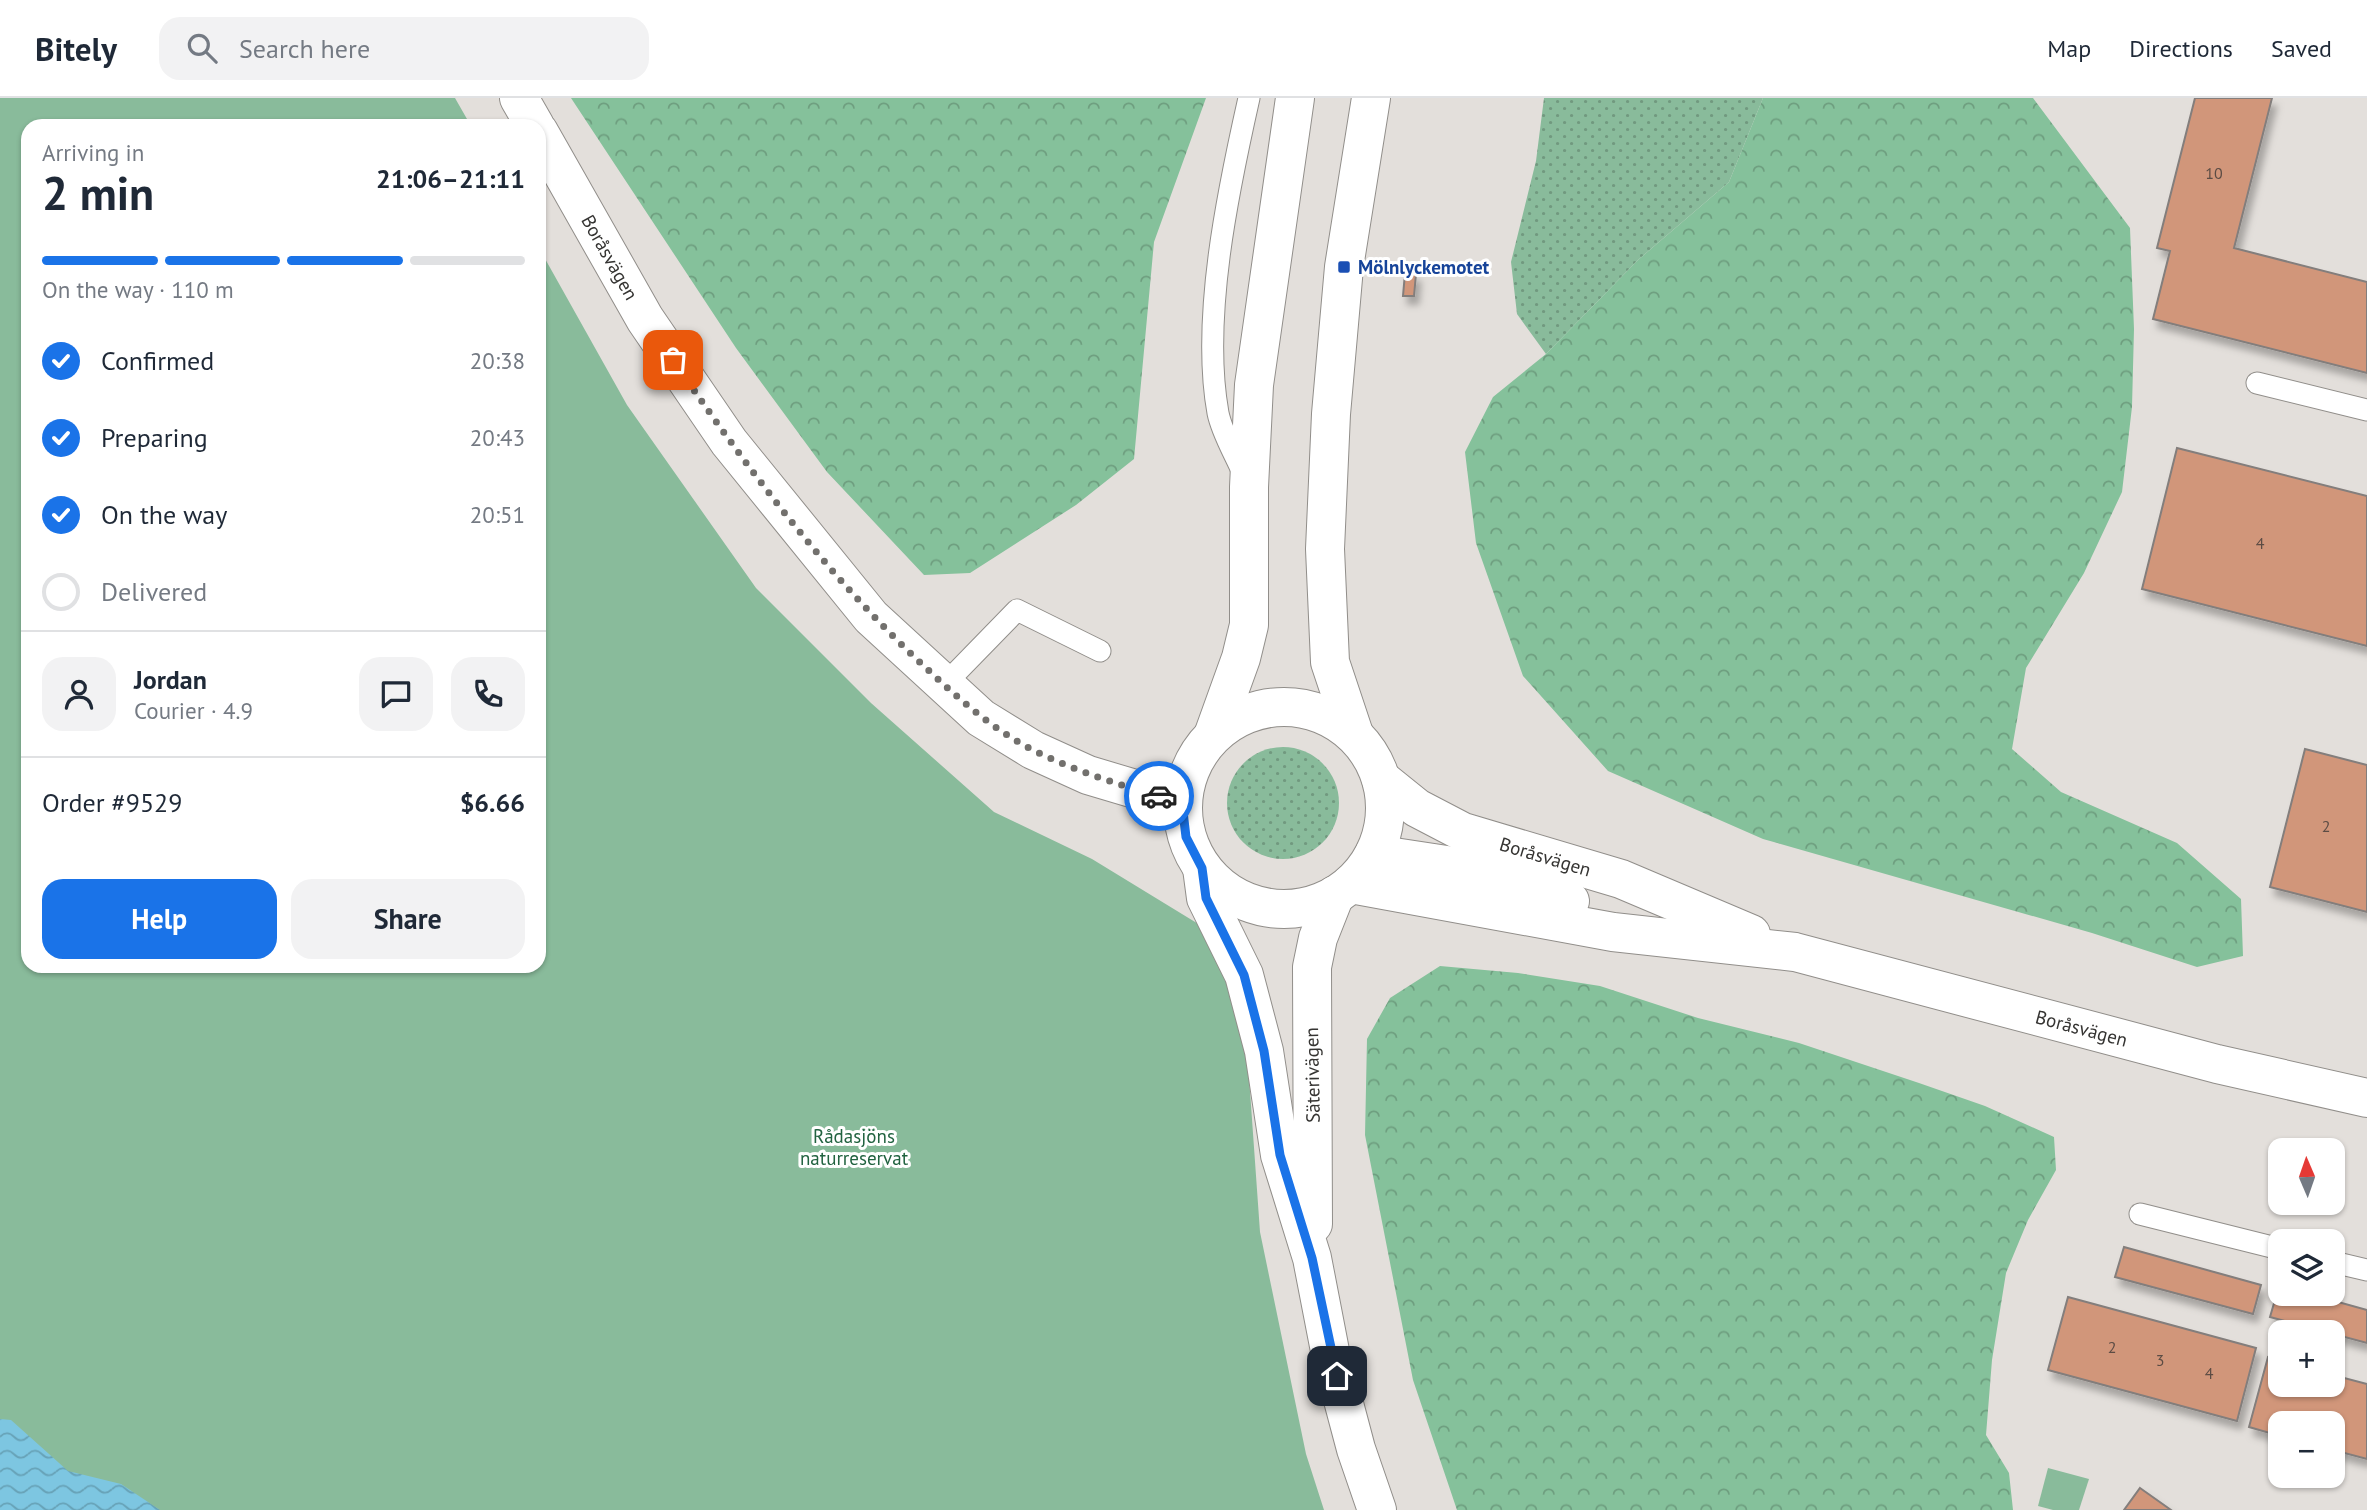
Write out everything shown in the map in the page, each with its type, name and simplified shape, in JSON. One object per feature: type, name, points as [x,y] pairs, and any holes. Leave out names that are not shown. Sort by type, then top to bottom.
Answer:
[{"type":"street","points":[[519,98],[531,119]]},
{"type":"street","points":[[1214,733],[1247,713],[1285,706],[1322,713],[1354,734],[1366,747],[1381,779],[1385,817],[1374,854],[1343,889],[1300,908],[1263,907],[1229,893],[1202,868],[1186,837],[1182,803],[1188,772],[1214,733],[1241,658],[1248,625],[1249,487],[1254,385],[1295,98]]},
{"type":"street","points":[[1354,734],[1330,662],[1325,549],[1331,414],[1344,267],[1371,98]]},
{"type":"street","name":"Boråsvägen","points":[[546,144],[645,319],[729,442],[872,617],[981,718],[1033,750],[1088,775],[1182,803]]},
{"type":"street","name":"Boråsvägen","points":[[1381,779],[1417,808],[1463,832],[1621,879],[1795,952]]},
{"type":"street","name":"Boråsvägen","points":[[1374,854],[1453,866],[1686,938]]},
{"type":"street","name":"Säterivägen","points":[[1202,868],[1206,898],[1244,975],[1264,1051],[1280,1155],[1312,1258],[1330,1351],[1356,1449],[1377,1510]]},
{"type":"street","name":"Boråsvägen","points":[[1343,889],[1612,932],[1795,952],[2217,1064],[2367,1098]]},
{"type":"street","name":"Säterivägen","points":[[1312,1258],[1312,967],[1318,938],[1343,889]]},
{"type":"lane","points":[[1249,98],[1220,246],[1214,338],[1218,415],[1249,487]]},
{"type":"lane","points":[[2257,383],[2367,410]]},
{"type":"lane","points":[[944,685],[1017,610],[1100,651]]},
{"type":"lane","points":[[2140,1214],[2268,1246]]},
{"type":"lane","points":[[2345,1265],[2367,1270]]},
{"type":"green space","name":"Rådasjöns naturreservat","points":[[0,98],[455,98],[467,119],[21,119],[21,973],[546,973],[546,260],[627,405],[756,588],[871,703],[994,812],[1092,859],[1200,925],[1231,976],[1248,1063],[1260,1232],[1306,1454],[1324,1510],[0,1510]]},
{"type":"green space","points":[[571,98],[1206,98],[1154,242],[1134,459],[1076,505],[970,573],[924,575],[827,472],[736,348]]},
{"type":"green space","points":[[1544,98],[1763,98],[1729,182],[1638,260],[1546,354],[1517,314],[1511,262],[1536,161]]},
{"type":"green space","points":[[1763,98],[2033,98],[2130,228],[2134,329],[2132,407],[2122,492],[2084,573],[2026,668],[2012,749],[2061,792],[2177,843],[2241,899],[2243,956],[2197,967],[2092,933],[1763,839],[1608,771],[1523,676],[1476,543],[1465,452],[1493,397],[1546,354],[1638,260],[1729,182]]},
{"type":"green space","points":[[1283,747],[1304,751],[1323,763],[1335,782],[1339,803],[1335,824],[1323,843],[1304,855],[1283,859],[1262,855],[1243,843],[1231,824],[1227,803],[1231,782],[1243,763],[1262,751]]},
{"type":"green space","points":[[1440,966],[1518,973],[1600,986],[1698,1018],[1799,1043],[1985,1106],[2054,1137],[2056,1170],[2028,1220],[2006,1273],[1992,1360],[1986,1435],[2009,1473],[2013,1510],[1457,1510],[1413,1380],[1365,1135],[1367,1039],[1390,998]]},
{"type":"green space","points":[[2048,1468],[2089,1479],[2079,1510],[2053,1510],[2038,1506]]},
{"type":"water","points":[[0,1419],[11,1420],[68,1471],[121,1484],[160,1510],[0,1510]]},
{"type":"building","points":[[2195,98],[2272,98],[2234,248],[2367,282],[2367,373],[2153,319],[2170,251],[2157,248]]},
{"type":"building","points":[[1405,273],[1416,274],[1414,296],[1403,296]]},
{"type":"building","points":[[2177,448],[2367,496],[2367,646],[2142,589]]},
{"type":"building","points":[[2305,749],[2367,765],[2367,912],[2270,887]]},
{"type":"building","points":[[2124,1247],[2261,1285],[2253,1314],[2115,1277]]},
{"type":"building","points":[[2068,1297],[2256,1348],[2237,1421],[2048,1370]]},
{"type":"building","points":[[2345,1304],[2367,1310],[2367,1343],[2345,1337],[2345,1320],[2281,1320],[2270,1317],[2273,1306],[2345,1306]]},
{"type":"building","points":[[2268,1357],[2268,1397],[2345,1397],[2345,1378],[2367,1384],[2367,1459],[2345,1453],[2345,1411],[2268,1411],[2268,1433],[2249,1427]]},
{"type":"building","points":[[2140,1488],[2171,1510],[2124,1510]]},
{"type":"way so far","points":[[673,360],[729,442],[856,599],[944,685],[981,718],[1033,750],[1088,775],[1159,796]]},
{"type":"place","name":"Mölnlyckemotet","points":[[1344,267]]},
{"type":"route","points":[[1159,796],[1182,803],[1186,837],[1202,868],[1206,898],[1244,975],[1264,1051],[1280,1155],[1312,1258],[1337,1376]]}]
